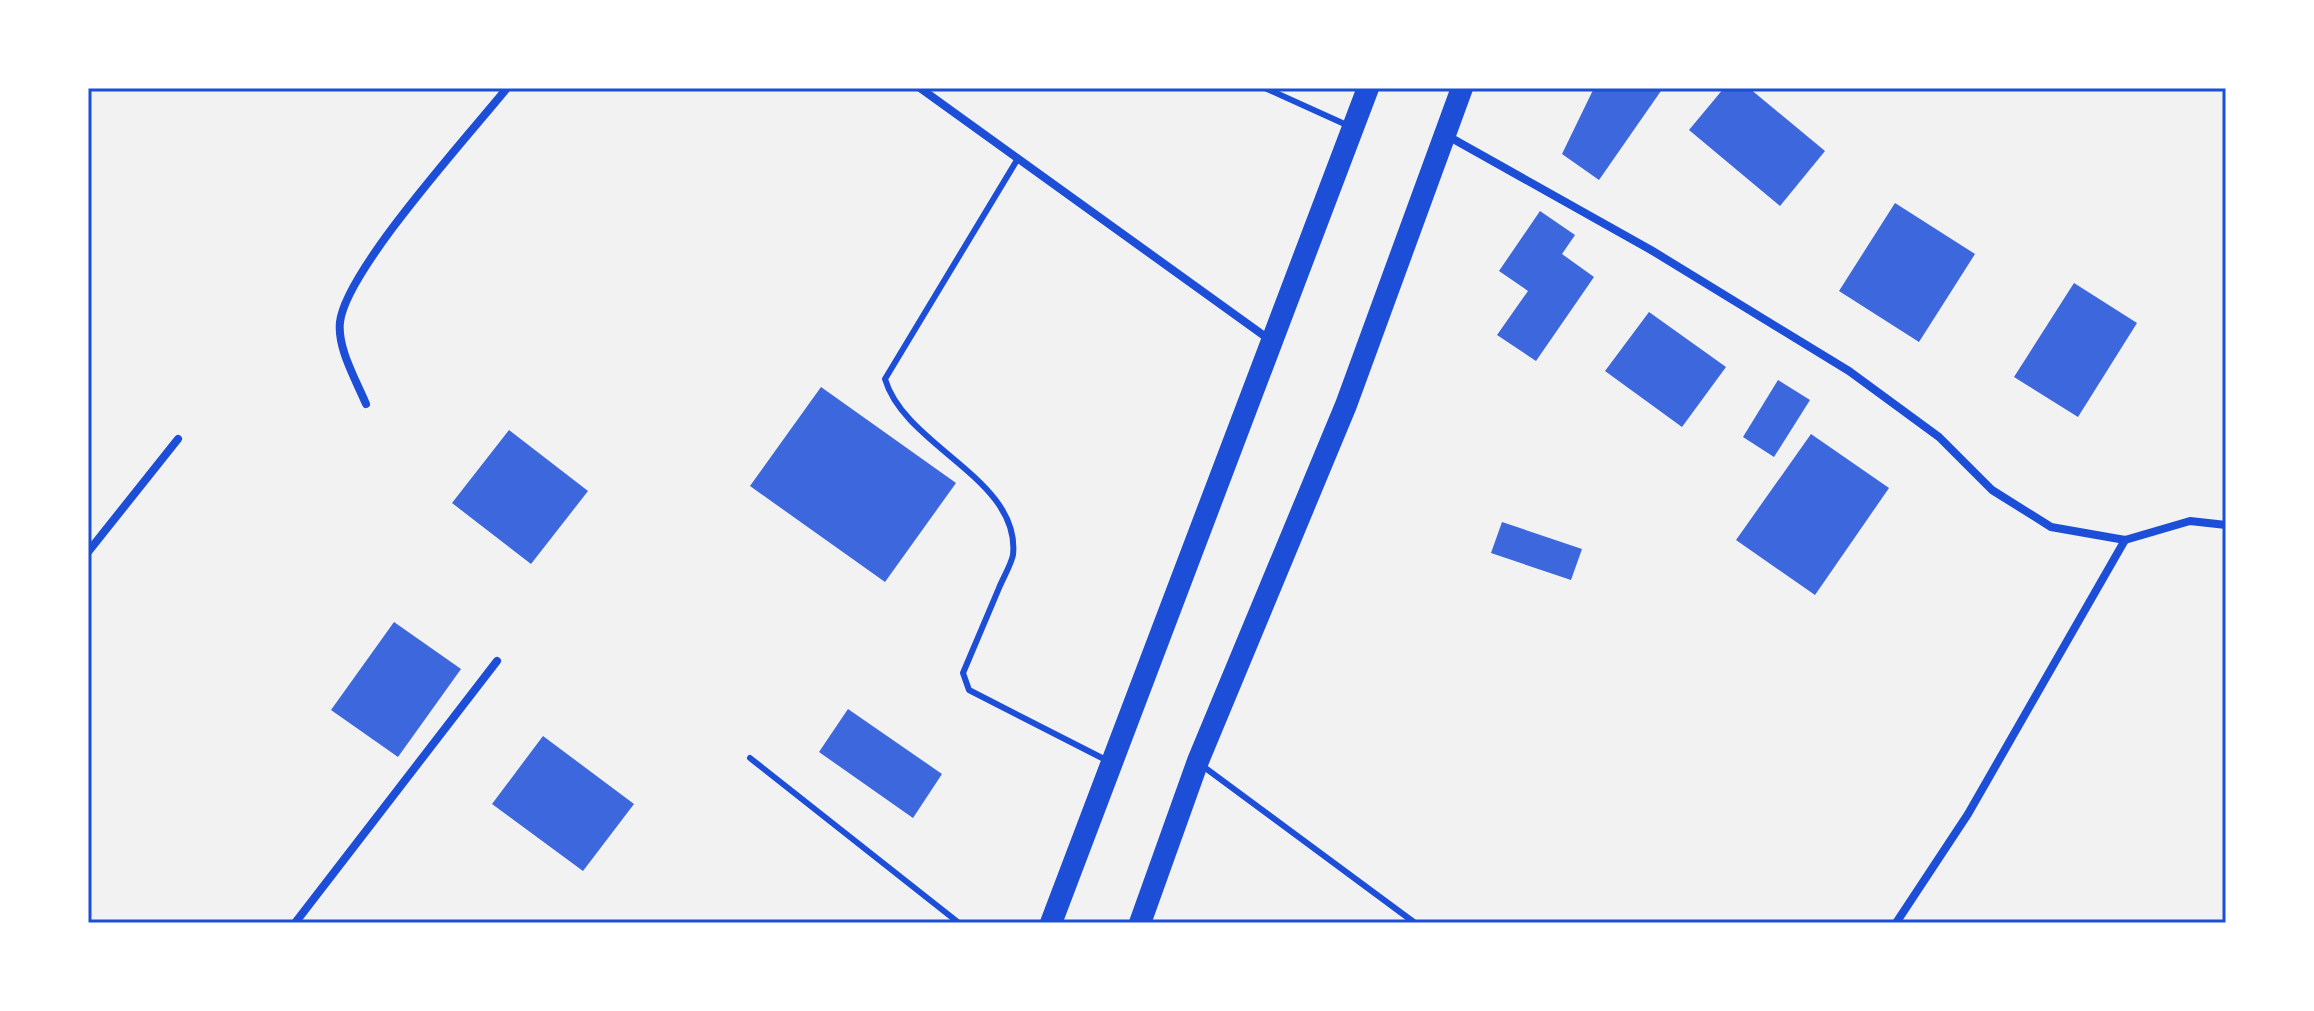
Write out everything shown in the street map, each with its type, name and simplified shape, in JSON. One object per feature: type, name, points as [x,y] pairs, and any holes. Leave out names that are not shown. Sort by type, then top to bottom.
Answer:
[{"type":"highway","points":[[1051,923],[1368,88]]},
{"type":"highway","points":[[1140,923],[1198,761],[1346,405],[1462,88]]},
{"type":"street","points":[[366,404],[345,353],[340,323],[350,293],[370,258],[507,88]]},
{"type":"street","points":[[920,88],[1273,342]]},
{"type":"street","points":[[1445,134],[1651,250],[1849,371],[1939,437],[1992,490],[2051,527],[2125,540],[2190,521],[2226,525]]},
{"type":"street","points":[[88,552],[178,439]]},
{"type":"street","points":[[1896,923],[1968,814],[2125,540]]},
{"type":"street","points":[[295,923],[497,661]]},
{"type":"lane","points":[[1265,88],[1353,128]]},
{"type":"lane","points":[[1017,160],[885,379],[891,400],[906,419],[973,477],[1008,515],[1013,555],[963,673],[969,690],[1111,763]]},
{"type":"lane","points":[[750,758],[959,923]]},
{"type":"lane","points":[[1198,761],[1415,923]]},
{"type":"building","points":[[1594,88],[1663,88],[1599,180],[1562,154]]},
{"type":"building","points":[[1724,88],[1749,88],[1825,151],[1780,206],[1689,130]]},
{"type":"building","points":[[1895,203],[1975,254],[1919,342],[1839,291]]},
{"type":"building","points":[[1540,211],[1575,235],[1562,254],[1594,277],[1536,361],[1497,335],[1528,291],[1499,271]]},
{"type":"building","points":[[2074,283],[2137,323],[2078,417],[2014,377]]},
{"type":"building","points":[[1649,312],[1726,367],[1682,427],[1605,371]]},
{"type":"building","points":[[1778,380],[1810,400],[1774,457],[1743,437]]},
{"type":"building","points":[[821,387],[956,483],[885,582],[750,486]]},
{"type":"building","points":[[509,430],[588,491],[531,564],[452,503]]},
{"type":"building","points":[[1811,434],[1889,488],[1815,595],[1736,540]]},
{"type":"building","points":[[1502,522],[1582,549],[1571,580],[1491,553]]},
{"type":"building","points":[[394,622],[461,669],[398,757],[331,710]]},
{"type":"building","points":[[848,709],[942,774],[913,818],[819,752]]},
{"type":"building","points":[[543,736],[634,804],[583,871],[492,804]]}]
